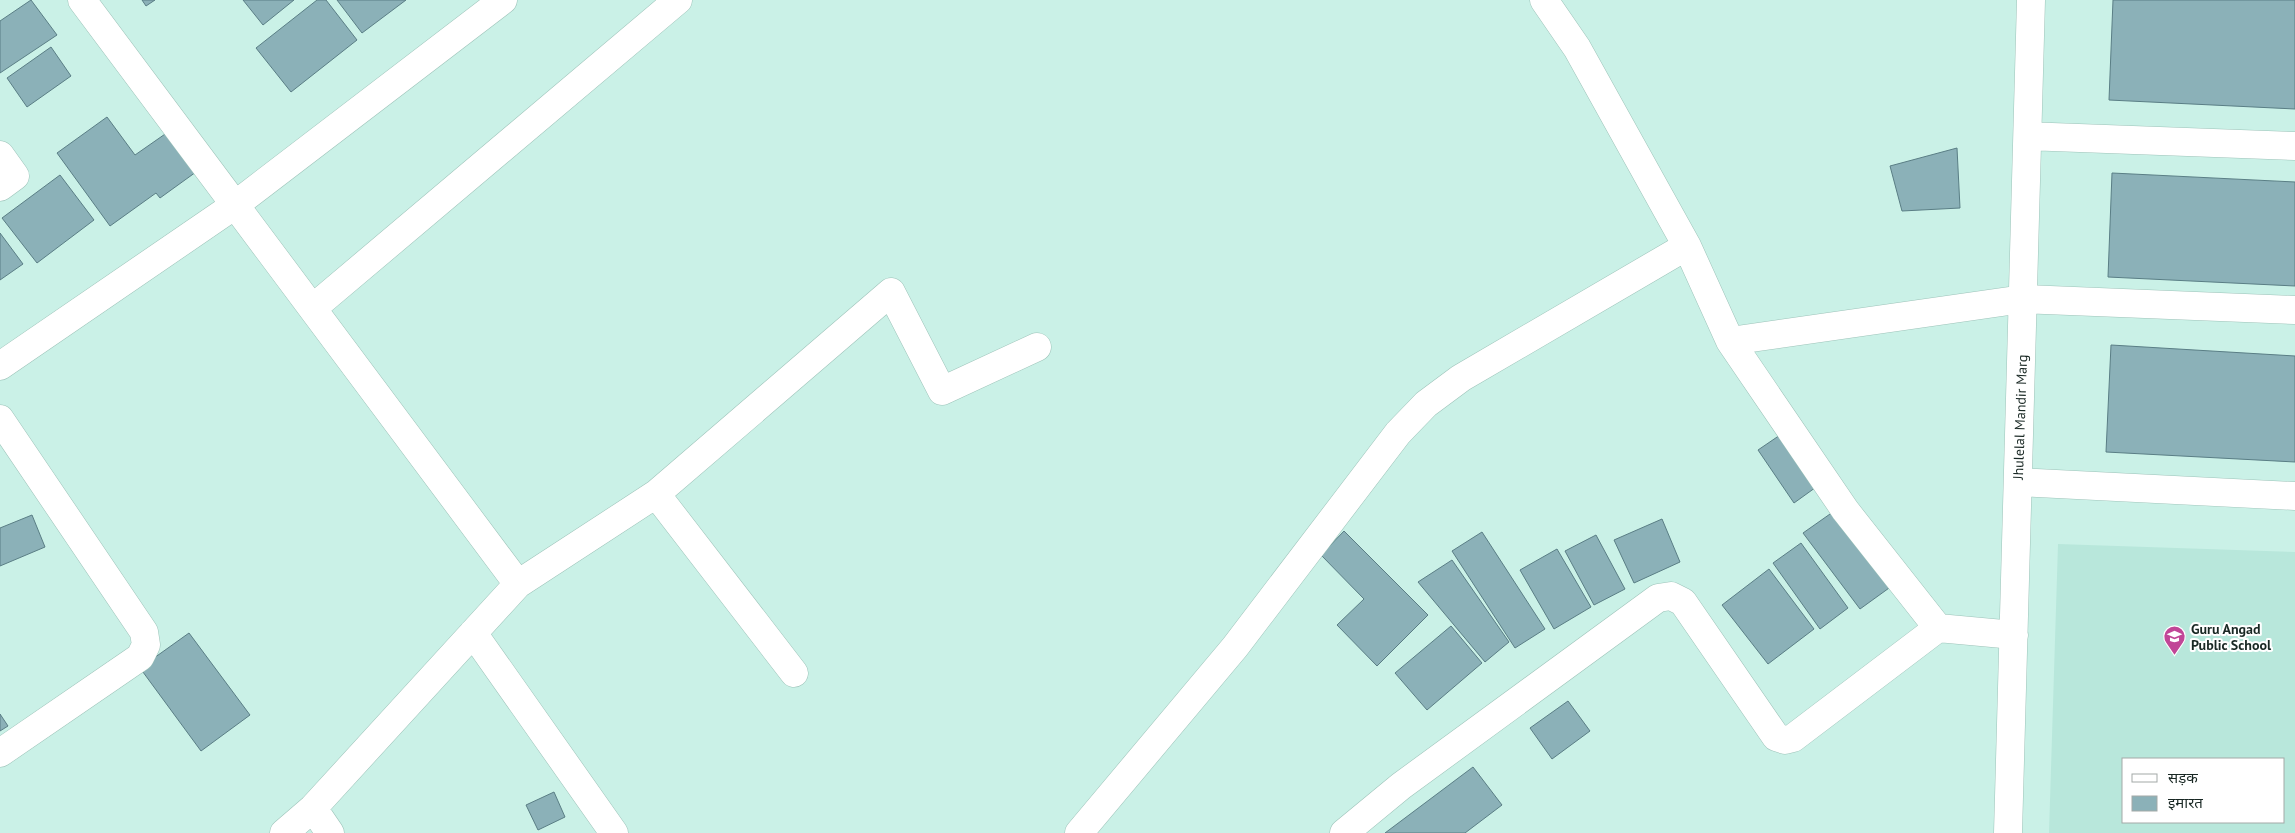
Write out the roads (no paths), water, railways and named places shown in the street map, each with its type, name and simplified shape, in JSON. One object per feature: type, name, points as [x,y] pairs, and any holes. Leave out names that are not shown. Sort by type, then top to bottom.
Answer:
[{"type":"street","points":[[82,0],[518,584]]},
{"type":"street","points":[[0,366],[235,205],[503,0]]},
{"type":"street","points":[[312,308],[678,0]]},
{"type":"street","points":[[1544,0],[1577,48],[1687,246],[1730,341],[1845,510],[1938,628]]},
{"type":"street","name":"Jhulelal Mandir Marg","points":[[2008,833],[2032,0]]},
{"type":"street","points":[[2028,136],[2295,146]]},
{"type":"street","points":[[0,155],[15,176],[0,187]]},
{"type":"street","points":[[1079,833],[1235,647],[1398,432],[1426,404],[1461,378],[1687,246]]},
{"type":"street","points":[[284,833],[313,808],[518,584],[656,494],[891,292],[942,391],[1036,347]]},
{"type":"street","points":[[1730,341],[2023,299],[2295,310]]},
{"type":"street","points":[[0,419],[144,632],[146,645],[140,657],[0,753]]},
{"type":"street","points":[[2018,482],[2295,496]]},
{"type":"street","points":[[656,494],[794,673]]},
{"type":"street","points":[[1344,833],[1401,786],[1658,598],[1671,596],[1683,602],[1776,737],[1784,740],[1793,738],[1938,628],[2014,635]]},
{"type":"street","points":[[473,633],[614,833]]},
{"type":"street","points":[[313,808],[330,833]]},
{"type":"place","name":"Guru Angad Public School","points":[[2175,656]]}]
